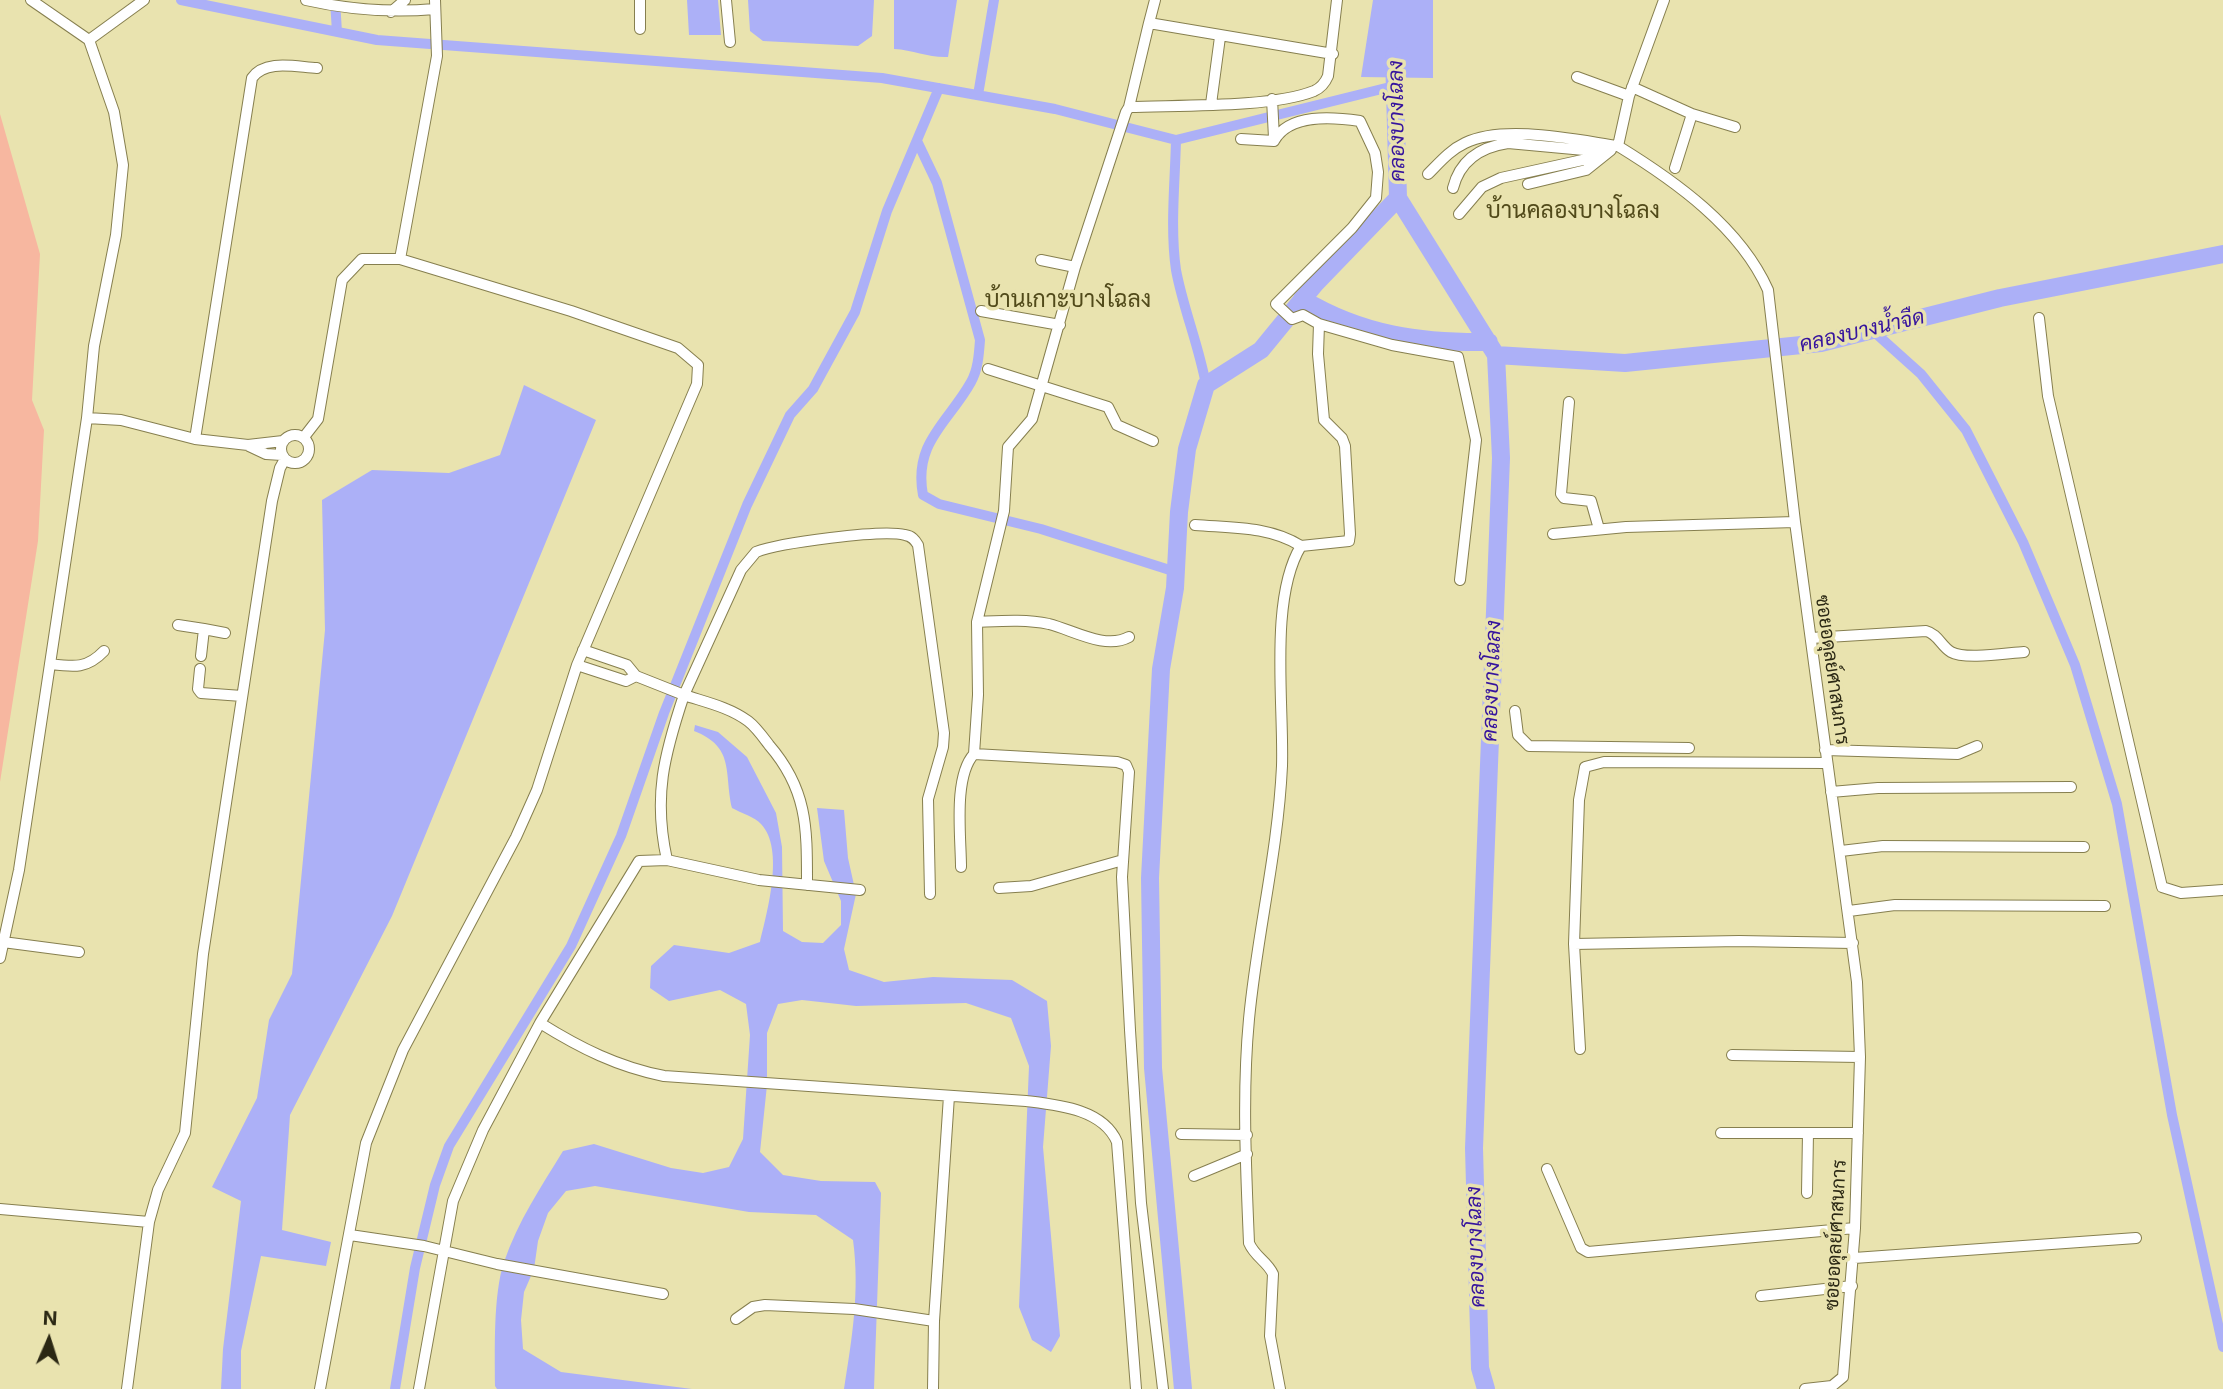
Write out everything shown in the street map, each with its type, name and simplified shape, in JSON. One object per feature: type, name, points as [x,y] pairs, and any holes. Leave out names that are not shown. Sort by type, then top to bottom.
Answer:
[{"type":"street","points":[[0,958],[19,870],[87,418],[94,346],[116,235],[123,165],[114,112],[89,40],[31,0]]},
{"type":"street","points":[[89,40],[144,0]]},
{"type":"street","points":[[306,0],[346,9],[391,12],[435,4],[437,56],[400,258]]},
{"type":"street","points":[[391,12],[405,0]]},
{"type":"street","points":[[640,0],[640,29]]},
{"type":"street","points":[[726,0],[730,42]]},
{"type":"street","points":[[961,867],[963,780],[968,761],[974,754],[977,622],[1004,510],[1008,447],[1032,419],[1075,267],[1128,109],[1155,0]]},
{"type":"street","points":[[1128,109],[1272,99],[1320,87],[1325,83],[1333,54],[1337,0]]},
{"type":"street","points":[[1618,146],[1631,91],[1664,0]]},
{"type":"street","points":[[1149,23],[1333,54]]},
{"type":"street","points":[[1211,104],[1220,37]]},
{"type":"street","points":[[195,439],[252,78],[267,67],[277,65],[317,68]]},
{"type":"street","points":[[1577,78],[1631,91],[1735,127]]},
{"type":"street","points":[[1272,99],[1274,140]]},
{"type":"street","points":[[1675,167],[1692,114]]},
{"type":"street","points":[[1274,140],[1282,128],[1317,119],[1360,121],[1375,153],[1378,172],[1376,198],[1352,229],[1276,304],[1292,319],[1303,315],[1319,324],[1392,345],[1458,357],[1476,440],[1460,579]]},
{"type":"street","points":[[1428,174],[1450,152],[1481,137],[1530,136],[1618,146]]},
{"type":"street","points":[[1241,139],[1274,140]]},
{"type":"street","points":[[1453,188],[1463,167],[1483,148],[1492,145],[1508,143],[1606,152]]},
{"type":"street","points":[[1528,184],[1586,170],[1596,165],[1606,152],[1618,146]]},
{"type":"street","name":"ซอยอดุลย์ศาสนการ","points":[[1618,146],[1660,171],[1703,207],[1760,273],[1772,305],[1795,523],[1853,943],[1860,1056],[1854,1258],[1843,1377],[1833,1388],[1805,1389]]},
{"type":"street","points":[[1460,214],[1482,187],[1501,178],[1587,159],[1594,150]]},
{"type":"street","points":[[304,438],[318,419],[342,280],[362,259],[400,258],[678,348],[698,365],[697,384],[577,665],[537,790],[516,837],[403,1050],[360,1163],[320,1389]]},
{"type":"street","points":[[1041,260],[1075,267]]},
{"type":"street","points":[[981,311],[1060,326]]},
{"type":"street","points":[[2039,318],[2048,396],[2162,887],[2181,893],[2223,890]]},
{"type":"street","points":[[1195,525],[1261,530],[1284,535],[1301,546],[1349,541],[1345,446],[1342,438],[1324,420],[1318,354],[1319,324]]},
{"type":"street","points":[[988,369],[1108,407],[1117,425],[1153,441]]},
{"type":"street","points":[[1569,402],[1561,494],[1564,498],[1591,501],[1599,530]]},
{"type":"street","points":[[87,418],[121,420],[195,439],[248,445],[282,441],[295,434],[304,438],[309,446],[306,459],[293,463],[248,445]]},
{"type":"street","points":[[127,1389],[149,1222],[158,1191],[185,1133],[194,1066],[203,954],[272,501],[283,457],[282,441]]},
{"type":"street","points":[[1553,534],[1795,523]]},
{"type":"street","points":[[667,860],[658,806],[680,694],[741,570],[756,552],[871,534],[911,537],[918,545],[944,733],[943,747],[928,799],[930,894]]},
{"type":"street","points":[[1280,1389],[1270,1336],[1273,1274],[1269,1266],[1253,1253],[1250,1243],[1247,1154],[1249,1021],[1274,862],[1282,766],[1285,591],[1288,570],[1301,546]]},
{"type":"street","points":[[977,622],[1018,621],[1049,624],[1115,641],[1129,637]]},
{"type":"street","points":[[178,625],[225,633]]},
{"type":"street","points":[[201,656],[204,629]]},
{"type":"street","points":[[1811,638],[1926,631],[1933,632],[1949,651],[1961,655],[2024,652]]},
{"type":"street","points":[[583,650],[627,665],[636,676],[653,684],[729,710],[750,722],[779,756],[795,782],[807,822],[807,885]]},
{"type":"street","points":[[50,664],[82,667],[93,663],[104,651]]},
{"type":"street","points":[[577,665],[626,681],[636,676]]},
{"type":"street","points":[[200,669],[198,690],[201,693],[242,696]]},
{"type":"street","points":[[1515,710],[1518,735],[1530,746],[1689,748]]},
{"type":"street","points":[[1825,750],[1958,754],[1978,746]]},
{"type":"street","points":[[974,754],[1126,765],[1129,772],[1123,860],[1141,1203],[1163,1389]]},
{"type":"street","points":[[1580,1049],[1574,944],[1579,800],[1585,767],[1604,762],[1827,763]]},
{"type":"street","points":[[1831,792],[1878,788],[2071,787]]},
{"type":"street","points":[[1841,851],[1883,846],[2084,847]]},
{"type":"street","points":[[419,1389],[442,1250],[465,1168],[540,1023],[635,865],[646,860],[667,860],[759,880],[860,890]]},
{"type":"street","points":[[999,888],[1031,886],[1123,860]]},
{"type":"street","points":[[1849,911],[1895,905],[2105,906]]},
{"type":"street","points":[[1574,944],[1740,941],[1853,943]]},
{"type":"street","points":[[3,942],[79,952]]},
{"type":"street","points":[[540,1023],[577,1046],[632,1070],[678,1078],[1026,1101],[1097,1117],[1112,1130],[1117,1142],[1136,1389]]},
{"type":"street","points":[[1732,1055],[1860,1056]]},
{"type":"street","points":[[933,1389],[934,1321],[949,1097]]},
{"type":"street","points":[[1721,1133],[1858,1133]]},
{"type":"street","points":[[1807,1193],[1808,1133]]},
{"type":"street","points":[[1181,1134],[1247,1135]]},
{"type":"street","points":[[1195,1176],[1247,1154]]},
{"type":"street","points":[[1547,1169],[1581,1248],[1588,1252],[1855,1228]]},
{"type":"street","points":[[0,1209],[149,1222]]},
{"type":"street","points":[[349,1235],[404,1242],[497,1264],[663,1294]]},
{"type":"street","points":[[1854,1258],[2136,1238]]},
{"type":"street","points":[[1761,1296],[1852,1286]]},
{"type":"street","points":[[736,1319],[758,1305],[854,1309],[934,1321]]},
{"type":"shaded area","points":[[0,114],[40,254],[32,400],[44,430],[38,541],[0,782]]},
{"type":"water","points":[[687,0],[718,0],[721,35],[689,35]]},
{"type":"water","points":[[748,0],[874,0],[872,36],[858,46],[763,41],[750,31]]},
{"type":"water","points":[[894,0],[957,0],[948,57],[894,49]]},
{"type":"water","points":[[1373,0],[1433,0],[1433,78],[1361,77]]},
{"type":"water","points":[[524,385],[596,420],[392,916],[290,1115],[282,1230],[331,1242],[326,1266],[261,1256],[241,1351],[241,1389],[221,1389],[223,1349],[241,1201],[212,1187],[257,1098],[269,1020],[292,974],[325,630],[322,500],[372,470],[449,473],[500,455]]},
{"type":"water","points":[[695,725],[718,732],[747,757],[776,813],[782,847],[783,931],[802,942],[823,943],[841,925],[841,901],[824,861],[817,808],[844,810],[848,858],[856,894],[844,949],[849,970],[884,982],[933,977],[1012,980],[1047,1001],[1051,1046],[1043,1147],[1060,1336],[1051,1352],[1032,1340],[1019,1307],[1029,1066],[1011,1018],[966,1003],[856,1006],[802,1000],[778,1004],[767,1033],[767,1085],[760,1152],[783,1175],[821,1181],[875,1182],[881,1193],[874,1389],[844,1389],[855,1296],[853,1240],[816,1215],[749,1212],[595,1186],[566,1191],[548,1213],[538,1241],[534,1269],[524,1292],[521,1320],[523,1349],[561,1372],[692,1389],[497,1389],[495,1386],[496,1307],[500,1275],[523,1218],[563,1151],[594,1144],[671,1168],[703,1173],[729,1167],[743,1139],[750,1035],[746,1004],[720,990],[669,1001],[650,988],[651,966],[674,945],[729,953],[760,942],[770,899],[773,865],[768,835],[752,817],[732,808],[722,753],[707,737],[694,731]]},
{"type":"waterway","points":[[181,0],[377,40],[882,78],[1055,109],[1176,140],[1394,86]]},
{"type":"waterway","points":[[335,0],[337,32]]},
{"type":"waterway","points":[[978,95],[994,0]]},
{"type":"waterway","name":"คลองบางโฉลง","points":[[1394,56],[1398,198],[1496,355],[1501,458],[1474,1148],[1480,1368],[1486,1389]]},
{"type":"waterway","points":[[395,1389],[415,1268],[435,1185],[449,1146],[571,946],[621,836],[664,713],[747,505],[790,415],[813,389],[855,312],[887,211],[939,88]]},
{"type":"waterway","points":[[1176,140],[1174,254],[1206,385]]},
{"type":"waterway","points":[[917,141],[937,183],[980,340],[978,362],[973,377],[928,447],[921,477],[923,495],[939,504],[1041,529],[1176,572]]},
{"type":"waterway","points":[[1183,1389],[1153,1068],[1150,878],[1161,669],[1175,588],[1179,512],[1187,449],[1206,385],[1261,350],[1315,284],[1398,198]]},
{"type":"waterway","name":"คลองบางน้ำจืด","points":[[1496,355],[1625,363],[1821,343],[2000,298],[2223,254]]},
{"type":"waterway","points":[[1302,299],[1369,329],[1439,341],[1489,342]]},
{"type":"waterway","points":[[1872,330],[1921,374],[1966,430],[2023,542],[2075,665],[2117,804],[2172,1115],[2223,1347]]},
{"type":"district","name":"บ้านคลองบางโฉลง","points":[[1573,211]]},
{"type":"district","name":"บ้านเกาะบางโฉลง","points":[[1068,300]]}]
